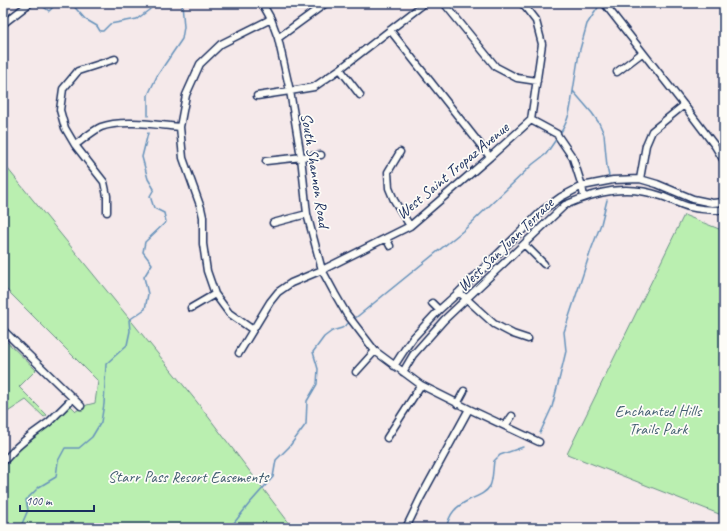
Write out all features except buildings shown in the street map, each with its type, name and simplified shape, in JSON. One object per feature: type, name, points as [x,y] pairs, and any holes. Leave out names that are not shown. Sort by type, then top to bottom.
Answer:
[{"type":"street","points":[[3,24],[30,3]]},
{"type":"street","name":"South Shannon Road","points":[[262,3],[271,19],[278,38],[290,91],[301,157],[307,214],[322,270],[346,313],[375,350],[394,366],[421,385],[457,404],[539,442]]},
{"type":"street","points":[[278,38],[317,6],[326,3]]},
{"type":"street","points":[[257,96],[314,87],[340,70],[425,3]]},
{"type":"street","points":[[444,3],[496,68],[517,78],[537,81]]},
{"type":"street","name":"West Saint Tropaz Avenue","points":[[239,353],[270,302],[278,292],[291,283],[322,270],[410,226],[531,120],[542,44],[536,21],[522,3]]},
{"type":"street","points":[[604,3],[684,105],[715,146],[724,161]]},
{"type":"street","points":[[253,330],[229,313],[215,294],[208,271],[203,244],[203,217],[183,158],[180,127],[186,94],[200,64],[221,44],[271,19]]},
{"type":"street","points":[[390,30],[490,157]]},
{"type":"street","points":[[617,72],[642,53]]},
{"type":"street","points":[[107,212],[107,196],[104,182],[75,145],[65,128],[60,110],[64,89],[78,71],[115,59]]},
{"type":"street","points":[[340,70],[360,95]]},
{"type":"street","points":[[640,180],[646,145],[652,131],[684,105]]},
{"type":"street","points":[[531,120],[557,134],[573,158],[584,197]]},
{"type":"street","points":[[75,145],[101,127],[116,124],[142,124],[180,127]]},
{"type":"street","points":[[400,152],[388,172],[389,188],[394,200],[410,226]]},
{"type":"street","points":[[266,161],[321,155]]},
{"type":"street","name":"West San Juan Terrace","points":[[394,366],[409,344],[439,310],[543,210],[560,197],[582,186],[613,180],[640,180],[656,184],[693,199],[724,202]]},
{"type":"street","name":"West San Juan Terrace","points":[[403,372],[413,355],[444,320],[565,205],[584,197],[614,190],[630,189],[661,196],[689,207],[724,210]]},
{"type":"street","points":[[273,223],[307,214]]},
{"type":"street","points":[[386,238],[390,246]]},
{"type":"street","points":[[524,244],[544,264]]},
{"type":"street","points":[[459,292],[494,324],[513,334],[528,339]]},
{"type":"street","points":[[191,308],[215,294]]},
{"type":"street","points":[[432,303],[439,310]]},
{"type":"street","points":[[3,330],[81,406]]},
{"type":"street","points":[[356,372],[375,350]]},
{"type":"street","points":[[387,438],[421,385]]},
{"type":"street","points":[[457,404],[464,391]]},
{"type":"street","points":[[3,462],[17,447],[49,422],[73,398]]},
{"type":"street","points":[[406,528],[421,497],[469,409]]},
{"type":"street","points":[[505,426],[512,416]]},
{"type":"green space","name":"Starr Pass Resort Easements","points":[[3,163],[197,402],[293,528],[3,528],[3,468],[24,446],[47,428],[70,405],[76,411],[87,405],[95,403],[98,381],[6,289],[3,291],[3,287],[5,286],[3,282]]},
{"type":"green space","name":"Enchanted Hills Trails Park","points":[[684,215],[724,231],[724,516],[567,454]]},
{"type":"green space","points":[[3,338],[36,370],[19,387],[47,415],[44,417],[26,400],[3,415]]},
{"type":"waterway","points":[[41,5],[49,11],[55,4],[58,3]]},
{"type":"waterway","points":[[71,3],[85,19],[97,26],[100,31],[103,31],[110,24],[137,19],[149,10],[155,3]]},
{"type":"waterway","points":[[148,116],[148,95],[157,76],[182,39],[184,27],[182,3]]},
{"type":"waterway","points":[[601,3],[587,24],[579,53],[573,91],[592,113],[604,134],[609,176]]},
{"type":"waterway","points":[[559,135],[567,119],[573,91]]},
{"type":"waterway","points":[[22,528],[21,526],[28,510],[26,500],[39,487],[56,477],[58,461],[65,448],[79,448],[92,437],[101,422],[104,404],[106,364],[127,345],[130,331],[129,320],[145,309],[148,294],[144,277],[152,264],[143,252],[145,242],[166,222],[164,213],[154,208],[150,196],[154,189],[148,179],[142,157],[148,133]]},
{"type":"waterway","points":[[353,320],[464,230],[533,164],[546,154],[557,138]]},
{"type":"waterway","points":[[540,433],[552,407],[566,351],[564,332],[601,224],[607,200]]},
{"type":"waterway","points":[[230,528],[273,477],[276,460],[289,447],[306,424],[307,401],[317,384],[318,369],[313,352],[324,337],[350,322]]},
{"type":"waterway","points":[[446,528],[451,514],[457,508],[488,489],[491,484],[494,461],[500,455],[523,447]]}]
